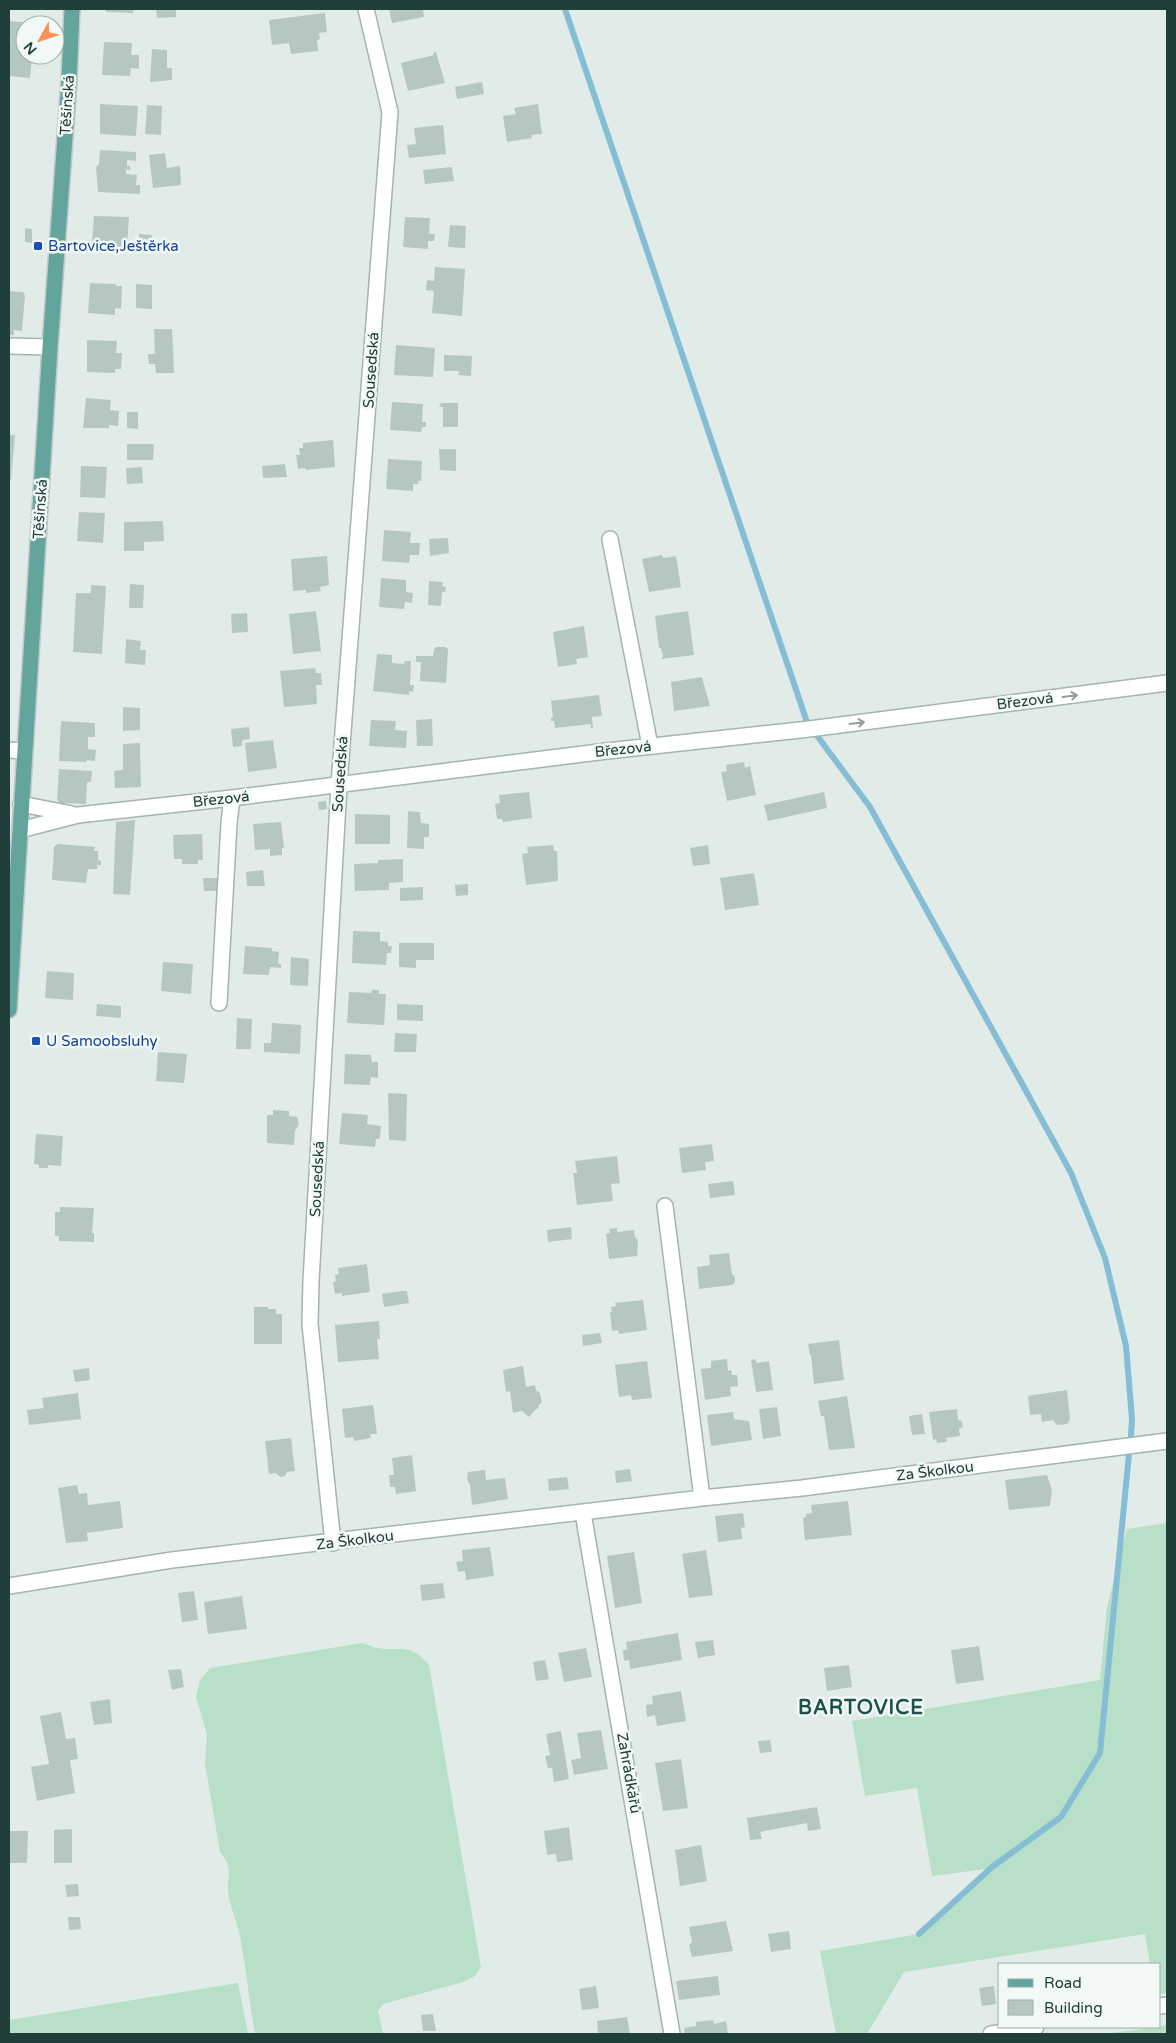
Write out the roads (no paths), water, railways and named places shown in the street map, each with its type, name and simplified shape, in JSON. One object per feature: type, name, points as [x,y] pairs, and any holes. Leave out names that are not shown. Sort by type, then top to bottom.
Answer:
[{"type":"main road","name":"Těšínská","points":[[9,1010],[50,347],[69,81],[72,9]]},
{"type":"street","name":"Sousedská","points":[[333,1543],[315,1382],[310,1307],[339,785],[390,112],[366,9]]},
{"type":"street","points":[[9,346],[50,347]]},
{"type":"street","points":[[610,539],[650,746]]},
{"type":"street","name":"Březová","points":[[20,830],[78,815],[232,798],[650,746],[809,729],[1167,683]]},
{"type":"street","points":[[9,750],[25,751]]},
{"type":"street","points":[[219,1003],[232,798]]},
{"type":"street","name":"Březová","points":[[21,804],[78,815]]},
{"type":"street","points":[[665,1206],[702,1498]]},
{"type":"street","name":"Za Školkou","points":[[9,1586],[172,1560],[802,1488],[1167,1441]]},
{"type":"street","name":"Zahrádkářů","points":[[583,1513],[672,2034]]},
{"type":"street","points":[[990,2034],[1029,2028]]},
{"type":"waterway","points":[[565,9],[807,722]]},
{"type":"waterway","points":[[815,733],[870,807],[1071,1173],[1105,1258],[1126,1346],[1132,1419],[1131,1436]]},
{"type":"waterway","points":[[919,1934],[992,1867],[1061,1817],[1100,1753],[1129,1454]]},
{"type":"place","name":"Bartovice,Ještěrka","points":[[38,246]]},
{"type":"place","name":"U Samoobsluhy","points":[[36,1041]]},
{"type":"district","name":"BARTOVICE","points":[[861,1707]]}]
